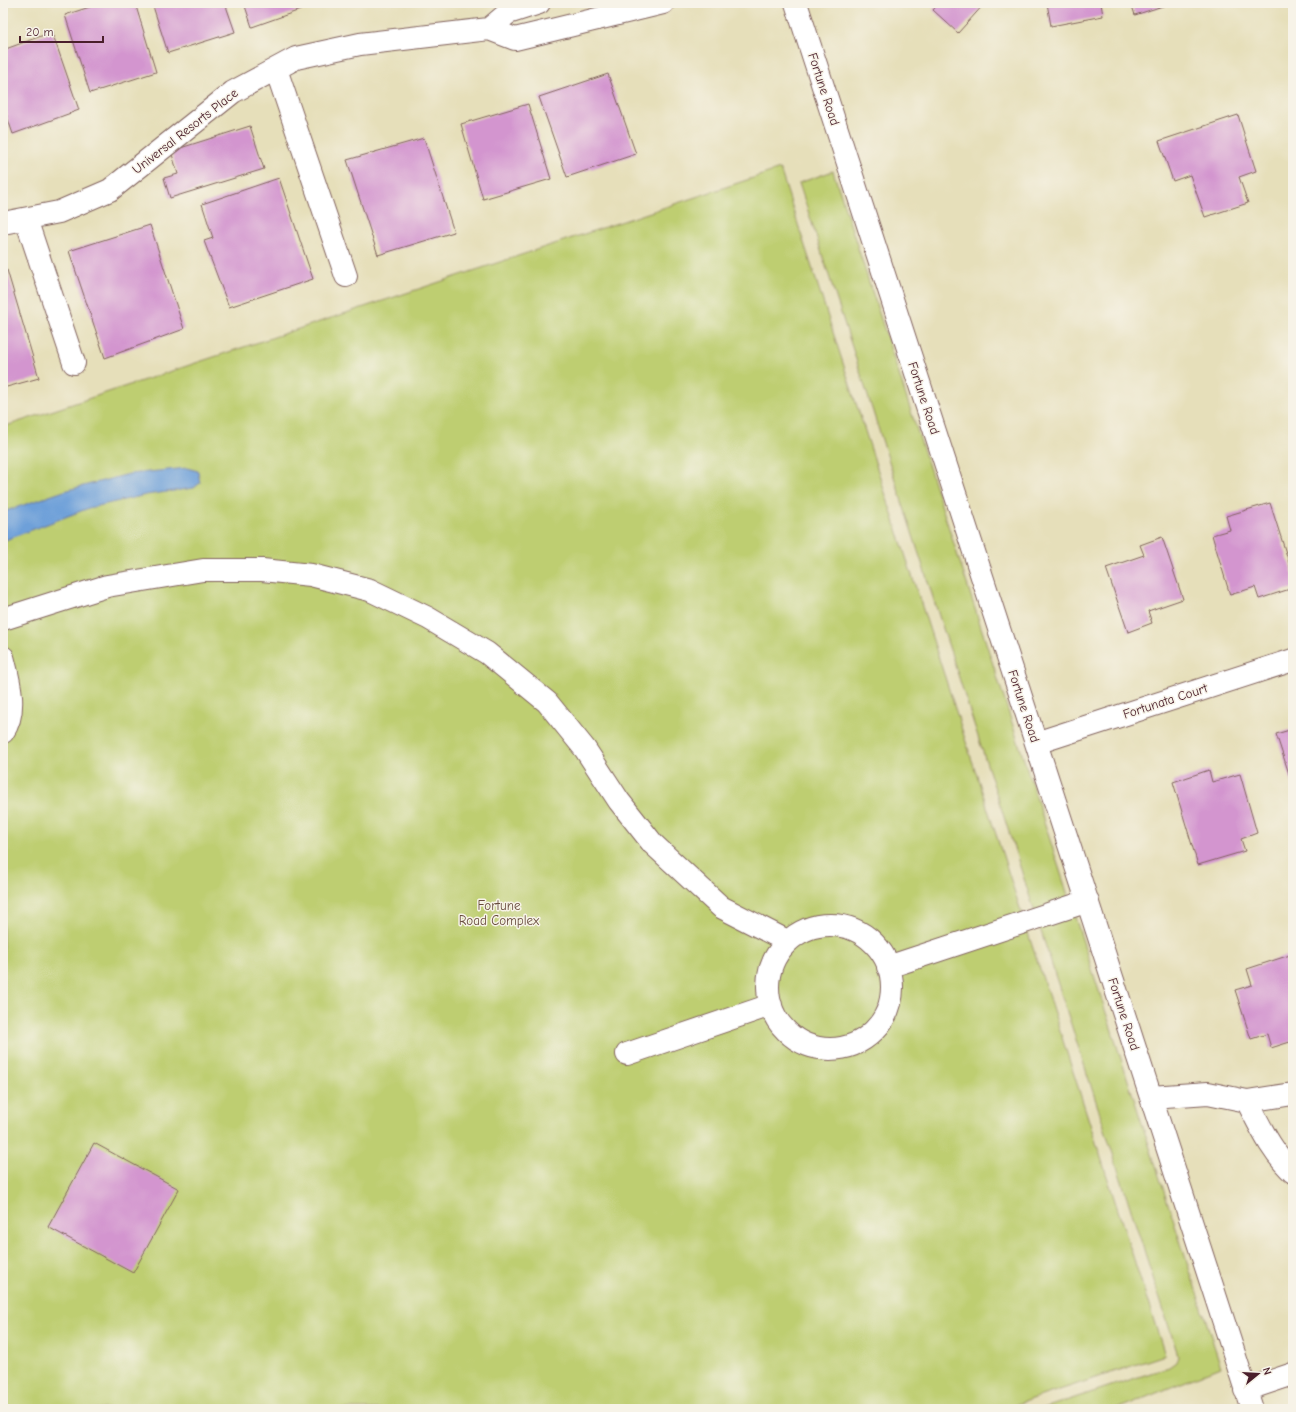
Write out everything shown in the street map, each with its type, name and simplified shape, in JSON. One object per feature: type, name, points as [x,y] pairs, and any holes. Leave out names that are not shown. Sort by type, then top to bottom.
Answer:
[{"type":"street","points":[[488,29],[508,13],[539,3]]},
{"type":"street","points":[[546,3],[555,28]]},
{"type":"street","name":"Universal Resorts Place","points":[[3,223],[59,212],[110,190],[233,92],[296,58],[360,44],[488,29],[515,39],[635,7],[663,3]]},
{"type":"street","name":"Fortune Road","points":[[796,3],[1248,1399]]},
{"type":"street","points":[[276,69],[346,276]]},
{"type":"street","points":[[26,218],[74,363]]},
{"type":"street","points":[[3,619],[107,586],[203,570],[262,570],[311,575],[370,590],[428,618],[487,653],[547,702],[584,749],[619,801],[653,844],[721,906],[787,941]]},
{"type":"street","points":[[3,657],[12,690],[9,724],[3,732]]},
{"type":"street","name":"Fortunata Court","points":[[1036,743],[1293,660]]},
{"type":"street","points":[[888,967],[1088,901]]},
{"type":"street","points":[[834,924],[855,929],[873,941],[886,959],[888,967],[891,973],[892,995],[886,1016],[872,1033],[854,1045],[828,1050],[807,1045],[788,1034],[775,1017],[768,996],[767,980],[774,959],[787,941],[804,929],[834,924]]},
{"type":"street","points":[[627,1054],[771,1005]]},
{"type":"street","points":[[1151,1097],[1208,1093],[1247,1101],[1293,1094]]},
{"type":"street","points":[[1247,1101],[1269,1142],[1280,1158],[1293,1172]]},
{"type":"street","points":[[1248,1399],[1293,1374]]},
{"type":"green space","name":"Fortune Road Complex","points":[[780,169],[1165,1355],[1002,1409],[3,1409],[3,427]]},
{"type":"green space","points":[[833,171],[1221,1367],[1117,1409],[1041,1409],[1169,1367],[1176,1362],[1178,1355],[799,183]]},
{"type":"water","points":[[187,468],[198,471],[200,483],[194,488],[146,495],[89,508],[3,541],[3,512],[64,491],[129,474]]},
{"type":"building","points":[[102,3],[135,3],[156,72],[90,93],[65,15]]},
{"type":"building","points":[[152,3],[225,3],[235,32],[168,53]]},
{"type":"building","points":[[244,3],[320,3],[252,27]]},
{"type":"building","points":[[939,3],[985,3],[958,33],[933,10]]},
{"type":"building","points":[[1047,3],[1101,3],[1103,16],[1051,26]]},
{"type":"building","points":[[1131,3],[1172,3],[1135,15]]},
{"type":"building","points":[[52,32],[79,110],[13,134],[3,105],[3,50]]},
{"type":"building","points":[[608,74],[636,154],[567,177],[539,97]]},
{"type":"building","points":[[528,104],[551,179],[483,199],[461,124]]},
{"type":"building","points":[[1238,115],[1256,171],[1239,177],[1248,203],[1205,217],[1190,175],[1173,181],[1159,141]]},
{"type":"building","points":[[250,126],[264,169],[170,198],[164,178],[178,174],[171,151]]},
{"type":"building","points":[[424,138],[454,232],[378,255],[347,160]]},
{"type":"building","points":[[279,178],[313,279],[229,307],[204,241],[213,238],[202,204]]},
{"type":"building","points":[[150,225],[184,329],[105,358],[69,251]]},
{"type":"building","points":[[7,270],[39,378],[3,388],[3,271]]},
{"type":"building","points":[[1270,503],[1293,575],[1293,588],[1259,599],[1255,587],[1230,595],[1212,535],[1230,530],[1226,516]]},
{"type":"building","points":[[1162,537],[1183,599],[1148,611],[1152,623],[1128,632],[1106,568],[1144,555],[1140,545]]},
{"type":"building","points":[[1293,729],[1293,786],[1276,734]]},
{"type":"building","points":[[1209,770],[1212,782],[1240,774],[1257,833],[1241,839],[1245,851],[1198,865],[1173,782]]},
{"type":"building","points":[[1293,954],[1293,1041],[1271,1048],[1267,1034],[1251,1039],[1235,990],[1252,985],[1247,969]]},
{"type":"building","points":[[94,1143],[179,1189],[133,1273],[48,1227]]}]
